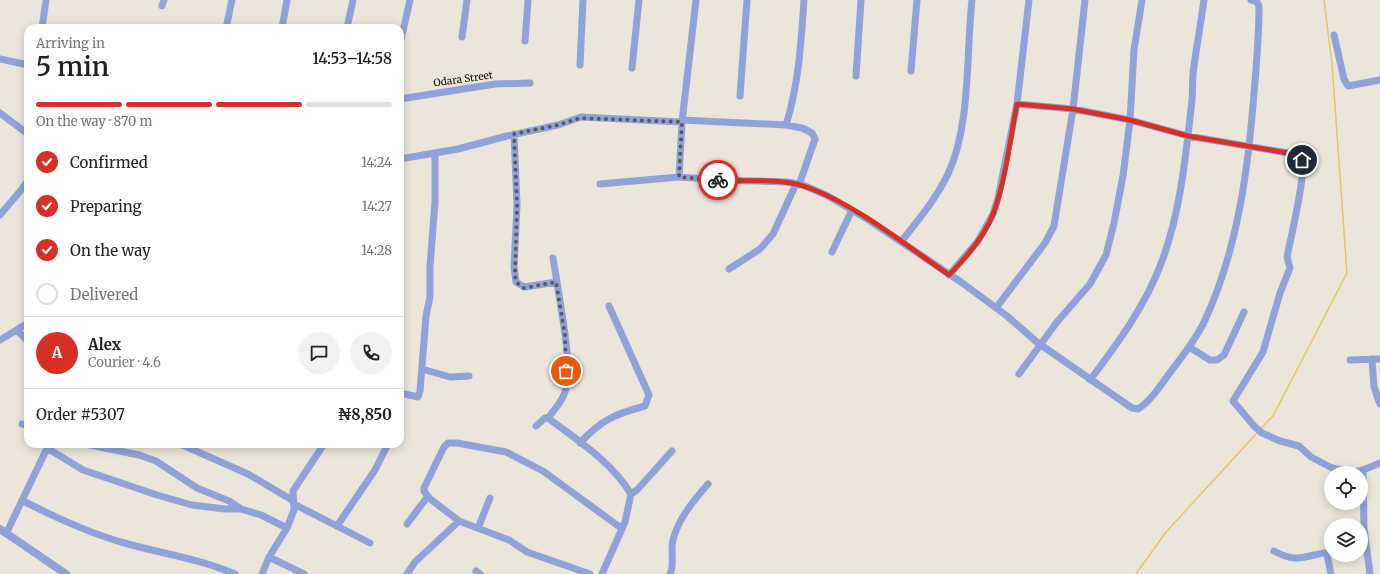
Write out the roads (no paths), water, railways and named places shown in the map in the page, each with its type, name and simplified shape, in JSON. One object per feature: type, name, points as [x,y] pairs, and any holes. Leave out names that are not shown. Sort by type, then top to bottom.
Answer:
[{"type":"street","points":[[43,24],[46,0]]},
{"type":"street","points":[[227,24],[232,0]]},
{"type":"street","points":[[283,24],[287,0]]},
{"type":"street","points":[[348,24],[353,0]]},
{"type":"street","points":[[404,26],[410,0]]},
{"type":"street","points":[[462,37],[466,0]]},
{"type":"street","points":[[525,41],[528,0]]},
{"type":"street","points":[[580,65],[583,0]]},
{"type":"street","points":[[632,68],[639,0]]},
{"type":"street","points":[[679,177],[682,121],[696,0]]},
{"type":"street","points":[[740,96],[747,0]]},
{"type":"street","points":[[786,125],[794,100],[800,60],[804,0]]},
{"type":"street","points":[[856,76],[861,0]]},
{"type":"street","points":[[911,71],[917,0]]},
{"type":"street","points":[[901,242],[937,194],[948,175],[955,156],[964,102],[972,0]]},
{"type":"street","points":[[949,275],[978,241],[993,214],[998,198],[1017,104],[1029,0]]},
{"type":"street","points":[[996,308],[1045,243],[1054,226],[1073,109],[1085,0]]},
{"type":"street","points":[[1018,374],[1040,344],[1090,284],[1106,255],[1114,223],[1130,120],[1134,50],[1142,0]]},
{"type":"street","points":[[1090,380],[1118,342],[1140,308],[1162,261],[1171,231],[1188,136],[1194,66],[1204,0]]},
{"type":"street","points":[[600,184],[679,177],[798,184],[828,196],[901,242],[996,308],[1040,344],[1090,380],[1132,408],[1138,409],[1148,400],[1189,347],[1205,321],[1229,255],[1240,208],[1249,148],[1259,8],[1257,2],[1251,0]]},
{"type":"street","points":[[1334,35],[1344,79],[1348,86],[1380,80]]},
{"type":"street","points":[[0,59],[24,64]]},
{"type":"street","name":"Odara Street","points":[[404,98],[495,84],[530,83]]},
{"type":"street","points":[[1017,104],[1073,109],[1130,120],[1188,136],[1249,148],[1294,154],[1300,158],[1302,164],[1302,178],[1287,257],[1290,268],[1280,293],[1263,352],[1233,402],[1262,434],[1299,446],[1310,456],[1328,466]]},
{"type":"street","points":[[0,112],[24,131]]},
{"type":"street","points":[[404,158],[436,153],[558,125],[580,118],[786,125],[802,128],[812,133],[815,139],[798,184],[773,234],[760,249],[729,268]]},
{"type":"street","points":[[514,134],[517,205],[514,267],[516,282],[524,288],[556,282]]},
{"type":"street","points":[[404,394],[418,397],[422,369],[426,316],[430,297],[436,153]]},
{"type":"street","points":[[0,215],[24,187]]},
{"type":"street","points":[[832,252],[852,210]]},
{"type":"street","points":[[536,426],[545,418],[548,418],[560,402],[565,392],[565,335],[553,258]]},
{"type":"street","points":[[580,442],[595,427],[607,419],[645,406],[649,395],[609,306]]},
{"type":"street","points":[[1189,347],[1210,360],[1217,360],[1224,355],[1244,312]]},
{"type":"street","points":[[0,340],[24,326]]},
{"type":"street","points":[[17,330],[24,338]]},
{"type":"street","points":[[1372,359],[1374,387],[1380,404]]},
{"type":"street","points":[[1350,360],[1380,359]]},
{"type":"street","points":[[422,369],[450,377],[469,376]]},
{"type":"street","points":[[548,418],[580,442],[623,480],[631,494],[625,522],[621,528],[602,574]]},
{"type":"street","points":[[590,574],[526,552],[509,540],[459,521],[428,496],[424,491],[424,488],[444,448],[448,443],[457,443],[506,452],[543,471],[621,528]]},
{"type":"street","points":[[47,448],[23,501],[3,532],[66,574]]},
{"type":"street","points":[[51,448],[83,470],[157,495],[192,504],[225,509],[241,508]]},
{"type":"street","points":[[105,448],[139,455],[156,461],[197,488],[229,501],[241,508],[261,515],[287,528]]},
{"type":"street","points":[[189,448],[248,474],[293,502],[370,544]]},
{"type":"street","points":[[262,574],[269,557],[287,528],[294,510],[292,491],[321,448]]},
{"type":"street","points":[[337,526],[375,470],[386,448]]},
{"type":"street","points":[[631,494],[637,490],[672,451]]},
{"type":"street","points":[[1368,468],[1380,463]]},
{"type":"street","points":[[670,574],[672,541],[677,528],[693,502],[708,484]]},
{"type":"street","points":[[407,524],[428,496]]},
{"type":"street","points":[[478,528],[490,498]]},
{"type":"street","points":[[23,501],[62,521],[92,533],[128,544],[194,560],[235,574]]},
{"type":"street","points":[[1364,510],[1364,528],[1370,574]]},
{"type":"street","points":[[407,574],[416,562],[459,521]]},
{"type":"street","points":[[1274,551],[1287,558],[1299,559],[1324,553],[1327,555],[1331,574]]},
{"type":"street","points":[[269,557],[304,574]]},
{"type":"waterway","points":[[1261,428],[1273,416],[1347,273],[1332,64],[1324,0]]},
{"type":"waterway","points":[[1136,574],[1166,532],[1257,433]]}]
